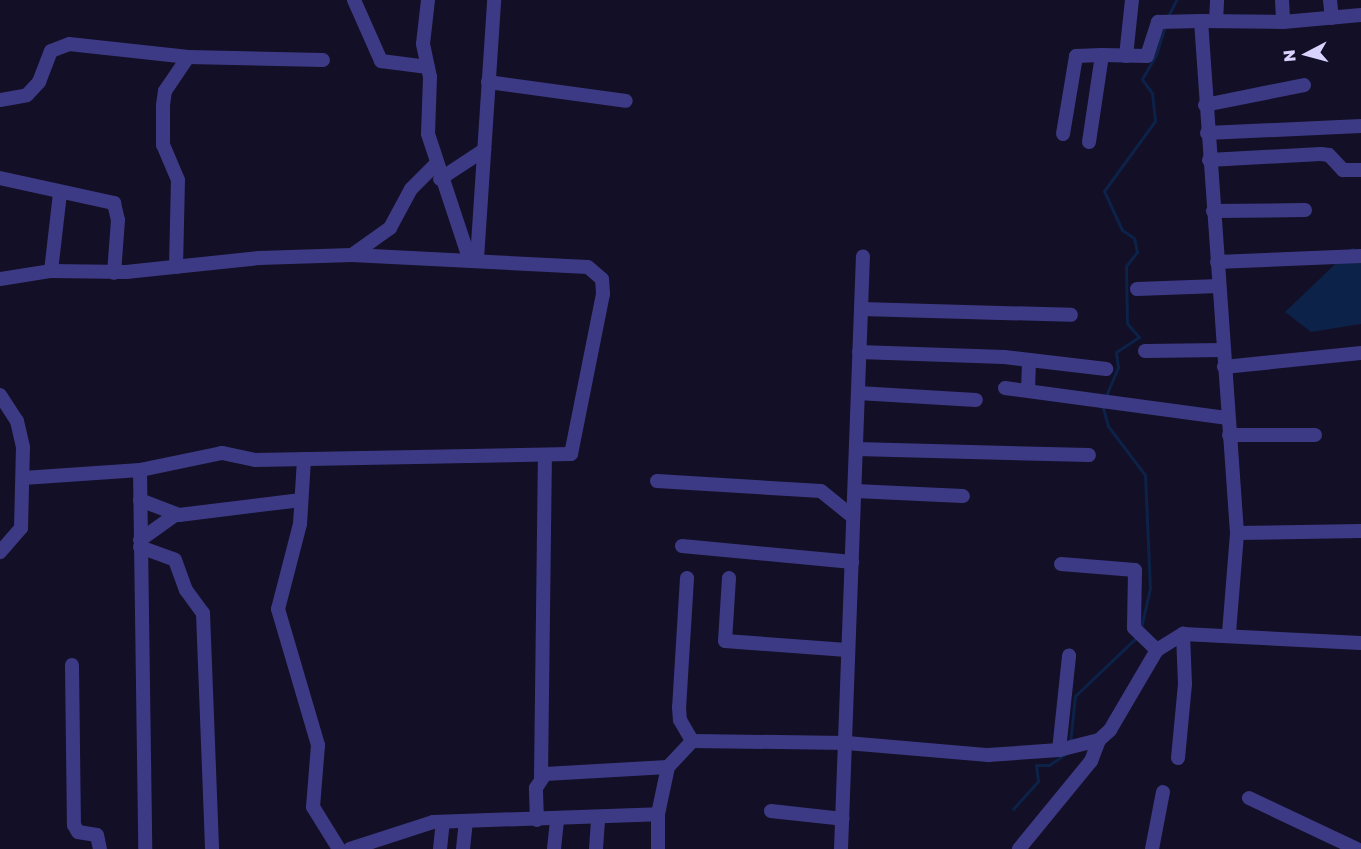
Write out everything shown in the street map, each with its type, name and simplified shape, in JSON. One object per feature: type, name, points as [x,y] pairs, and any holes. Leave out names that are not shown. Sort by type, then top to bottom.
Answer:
[{"type":"street","points":[[354,0],[381,61],[428,67]]},
{"type":"street","points":[[428,0],[423,38],[428,67],[427,122],[440,179],[473,258]]},
{"type":"street","points":[[473,258],[484,150],[494,0]]},
{"type":"street","points":[[1126,56],[1132,0]]},
{"type":"street","points":[[1216,21],[1217,0]]},
{"type":"street","points":[[1282,0],[1283,22]]},
{"type":"street","points":[[1330,0],[1332,18]]},
{"type":"street","points":[[1063,134],[1076,56],[1147,56],[1168,20],[1283,22],[1361,15]]},
{"type":"street","points":[[1200,21],[1237,533],[1229,633]]},
{"type":"street","points":[[0,100],[27,95],[39,82],[51,51],[60,45],[188,57],[323,60]]},
{"type":"street","points":[[1089,142],[1102,55]]},
{"type":"street","points":[[176,267],[178,180],[163,146],[163,99],[188,57]]},
{"type":"street","points":[[488,82],[626,101]]},
{"type":"street","points":[[1205,105],[1304,85]]},
{"type":"street","points":[[1207,133],[1361,126]]},
{"type":"street","points":[[440,179],[484,150]]},
{"type":"street","points":[[1209,160],[1321,154],[1329,155],[1342,170],[1361,170]]},
{"type":"street","points":[[352,255],[390,228],[416,182],[436,164]]},
{"type":"street","points":[[0,178],[116,205],[114,273]]},
{"type":"street","points":[[51,271],[60,193]]},
{"type":"street","points":[[1213,211],[1305,210]]},
{"type":"street","points":[[0,279],[51,271],[114,273],[259,258],[352,255],[473,258],[588,267],[602,279],[603,294],[575,448],[567,455],[255,460],[222,453],[140,470],[23,478]]},
{"type":"street","points":[[841,849],[847,743],[847,650],[863,256]]},
{"type":"street","points":[[1217,262],[1361,256]]},
{"type":"street","points":[[1137,289],[1219,286]]},
{"type":"street","points":[[861,309],[1071,315]]},
{"type":"street","points":[[1145,351],[1223,350]]},
{"type":"street","points":[[859,352],[1029,360],[1106,369]]},
{"type":"street","points":[[1224,367],[1361,353]]},
{"type":"street","points":[[1028,390],[1029,360]]},
{"type":"street","points":[[1005,388],[1228,418]]},
{"type":"street","points":[[858,393],[976,400]]},
{"type":"street","points":[[0,394],[20,428],[23,478],[21,528],[0,552]]},
{"type":"street","points":[[1229,435],[1315,435]]},
{"type":"street","points":[[856,449],[1089,455]]},
{"type":"street","points":[[537,820],[541,777],[545,456]]},
{"type":"street","points":[[303,459],[297,537],[280,586],[278,609],[318,745],[313,807],[339,849]]},
{"type":"street","points":[[140,470],[145,849]]},
{"type":"street","points":[[657,481],[820,491],[853,517]]},
{"type":"street","points":[[855,491],[963,496]]},
{"type":"street","points":[[140,500],[175,515],[301,500]]},
{"type":"street","points":[[140,544],[175,515]]},
{"type":"street","points":[[1237,533],[1361,531]]},
{"type":"street","points":[[140,544],[175,560],[186,590],[203,613],[212,849]]},
{"type":"street","points":[[682,546],[852,562]]},
{"type":"street","points":[[1061,564],[1135,570],[1141,637],[1157,650]]},
{"type":"street","points":[[687,578],[680,720],[692,741]]},
{"type":"street","points":[[729,578],[725,641],[847,650]]},
{"type":"street","points":[[658,849],[658,814],[668,767],[692,741],[847,743],[967,754],[1063,749],[1099,740],[1110,730],[1157,650],[1183,634],[1229,633],[1361,643]]},
{"type":"street","points":[[1178,758],[1185,684],[1183,634]]},
{"type":"street","points":[[1063,749],[1070,656]]},
{"type":"street","points":[[72,665],[73,822],[78,832],[97,835],[100,849]]},
{"type":"street","points":[[1019,849],[1090,761],[1099,740]]},
{"type":"street","points":[[541,777],[668,767]]},
{"type":"street","points":[[1152,849],[1163,792]]},
{"type":"street","points":[[1249,798],[1357,849]]},
{"type":"street","points":[[771,811],[843,819]]},
{"type":"street","points":[[350,849],[381,843],[443,822],[658,814]]},
{"type":"street","points":[[596,849],[598,818]]},
{"type":"street","points":[[554,849],[557,819]]},
{"type":"street","points":[[463,849],[465,820]]},
{"type":"street","points":[[441,849],[443,822]]},
{"type":"water","points":[[1352,248],[1361,250],[1361,324],[1311,332],[1285,312]]},
{"type":"waterway","points":[[1168,16],[1176,0]]},
{"type":"waterway","points":[[1105,398],[1118,367],[1116,352],[1139,337],[1127,323],[1126,266],[1137,252],[1134,238],[1122,230],[1104,191],[1155,121],[1152,93],[1142,79],[1156,55],[1165,25]]},
{"type":"waterway","points":[[1102,404],[1108,426],[1145,475],[1150,588],[1141,628]]},
{"type":"waterway","points":[[1070,744],[1075,696],[1137,637]]},
{"type":"waterway","points":[[1013,809],[1038,781],[1036,765],[1049,765],[1067,753]]}]
